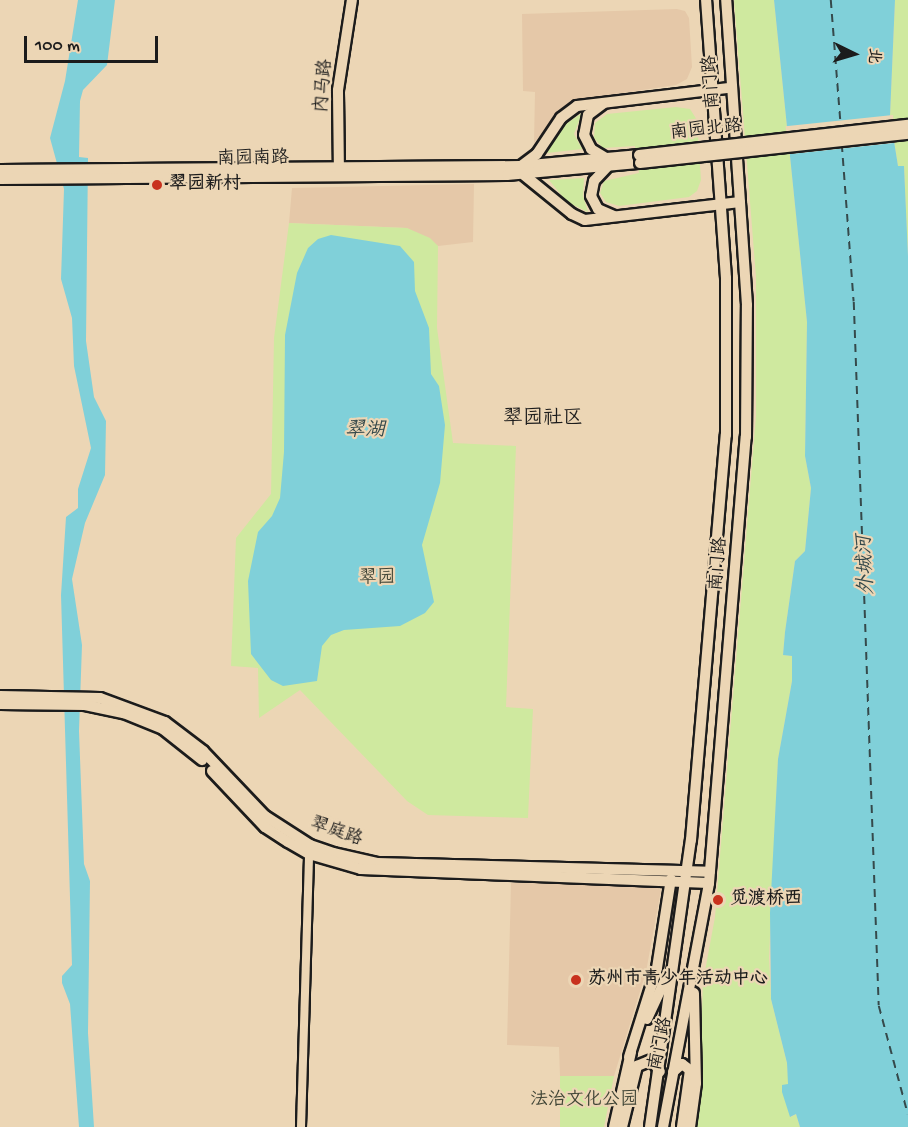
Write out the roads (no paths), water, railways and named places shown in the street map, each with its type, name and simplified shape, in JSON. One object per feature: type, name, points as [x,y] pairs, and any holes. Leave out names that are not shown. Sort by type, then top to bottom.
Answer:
[{"type":"main road","name":"内马路","points":[[339,172],[338,90],[352,0]]},
{"type":"main road","name":"南门路","points":[[650,1127],[660,1072],[671,968],[687,875],[726,435],[728,341],[710,90],[706,0]]},
{"type":"main road","name":"南门路","points":[[663,1127],[693,975],[709,877],[746,437],[748,341],[740,202],[729,88],[726,0]]},
{"type":"main road","points":[[729,88],[613,100],[573,108],[558,122],[533,158],[521,170],[581,219],[623,217],[740,202]]},
{"type":"main road","points":[[613,100],[592,110],[584,128],[588,146],[608,162],[594,181],[591,198],[601,212],[623,217]]},
{"type":"main road","name":"南园北路","points":[[640,159],[908,125]]},
{"type":"main road","name":"南园北路","points":[[507,170],[908,134]]},
{"type":"main road","name":"南园南路","points":[[0,170],[93,174],[507,170]]},
{"type":"main road","name":"南园南路","points":[[0,179],[54,173]]},
{"type":"main road","name":"翠庭路","points":[[0,696],[124,705],[165,722],[204,751],[265,816],[310,845],[333,853],[377,862],[709,877]]},
{"type":"main road","name":"翠庭路","points":[[0,704],[58,700]]},
{"type":"main road","name":"翠庭路","points":[[85,701],[164,729],[197,754],[265,827],[309,854],[382,871],[671,879],[687,875]]},
{"type":"main road","points":[[614,1127],[629,1057],[657,968],[671,879]]},
{"type":"main road","points":[[629,1057],[671,968]]},
{"type":"main road","points":[[690,1127],[696,1083],[693,975]]},
{"type":"main road","points":[[622,1127],[637,1066],[651,1060],[660,1072]]},
{"type":"main road","points":[[672,1075],[678,1065],[690,1068],[682,1127]]},
{"type":"street","points":[[301,1127],[309,854]]},
{"type":"water","points":[[78,0],[115,0],[107,65],[83,90],[80,101],[79,157],[88,158],[86,341],[94,397],[106,421],[105,475],[85,523],[72,579],[82,645],[79,731],[84,864],[90,881],[88,1033],[94,1127],[79,1127],[70,1004],[62,983],[62,976],[72,965],[61,595],[66,517],[78,508],[78,489],[91,448],[74,366],[72,318],[61,279],[64,189],[50,138],[65,81]]},
{"type":"water","name":"外城河","points":[[774,0],[895,0],[890,116],[898,166],[904,166],[908,256],[908,1127],[800,1127],[796,1114],[790,1117],[782,1092],[782,1085],[788,1084],[787,1063],[771,999],[770,913],[778,759],[792,681],[792,656],[783,655],[785,632],[795,561],[805,551],[811,488],[805,456],[807,322]]},
{"type":"water","name":"翠湖","points":[[331,235],[400,246],[414,262],[415,291],[429,328],[431,374],[439,386],[445,425],[440,483],[422,545],[434,602],[425,613],[400,626],[344,630],[331,635],[322,646],[317,681],[283,686],[271,680],[251,654],[248,581],[258,532],[272,516],[280,498],[284,452],[285,335],[297,273],[308,248],[318,239]]},
{"type":"place","name":"翠园新村","points":[[157,185]]},
{"type":"place","name":"觅渡桥西","points":[[718,900]]},
{"type":"place","name":"苏州市青少年活动中心","points":[[576,980]]},
{"type":"district","name":"翠园社区","points":[[543,419]]},
{"type":"park label","name":"翠园","points":[[377,579]]},
{"type":"park label","name":"法治文化公园","points":[[584,1101]]}]
